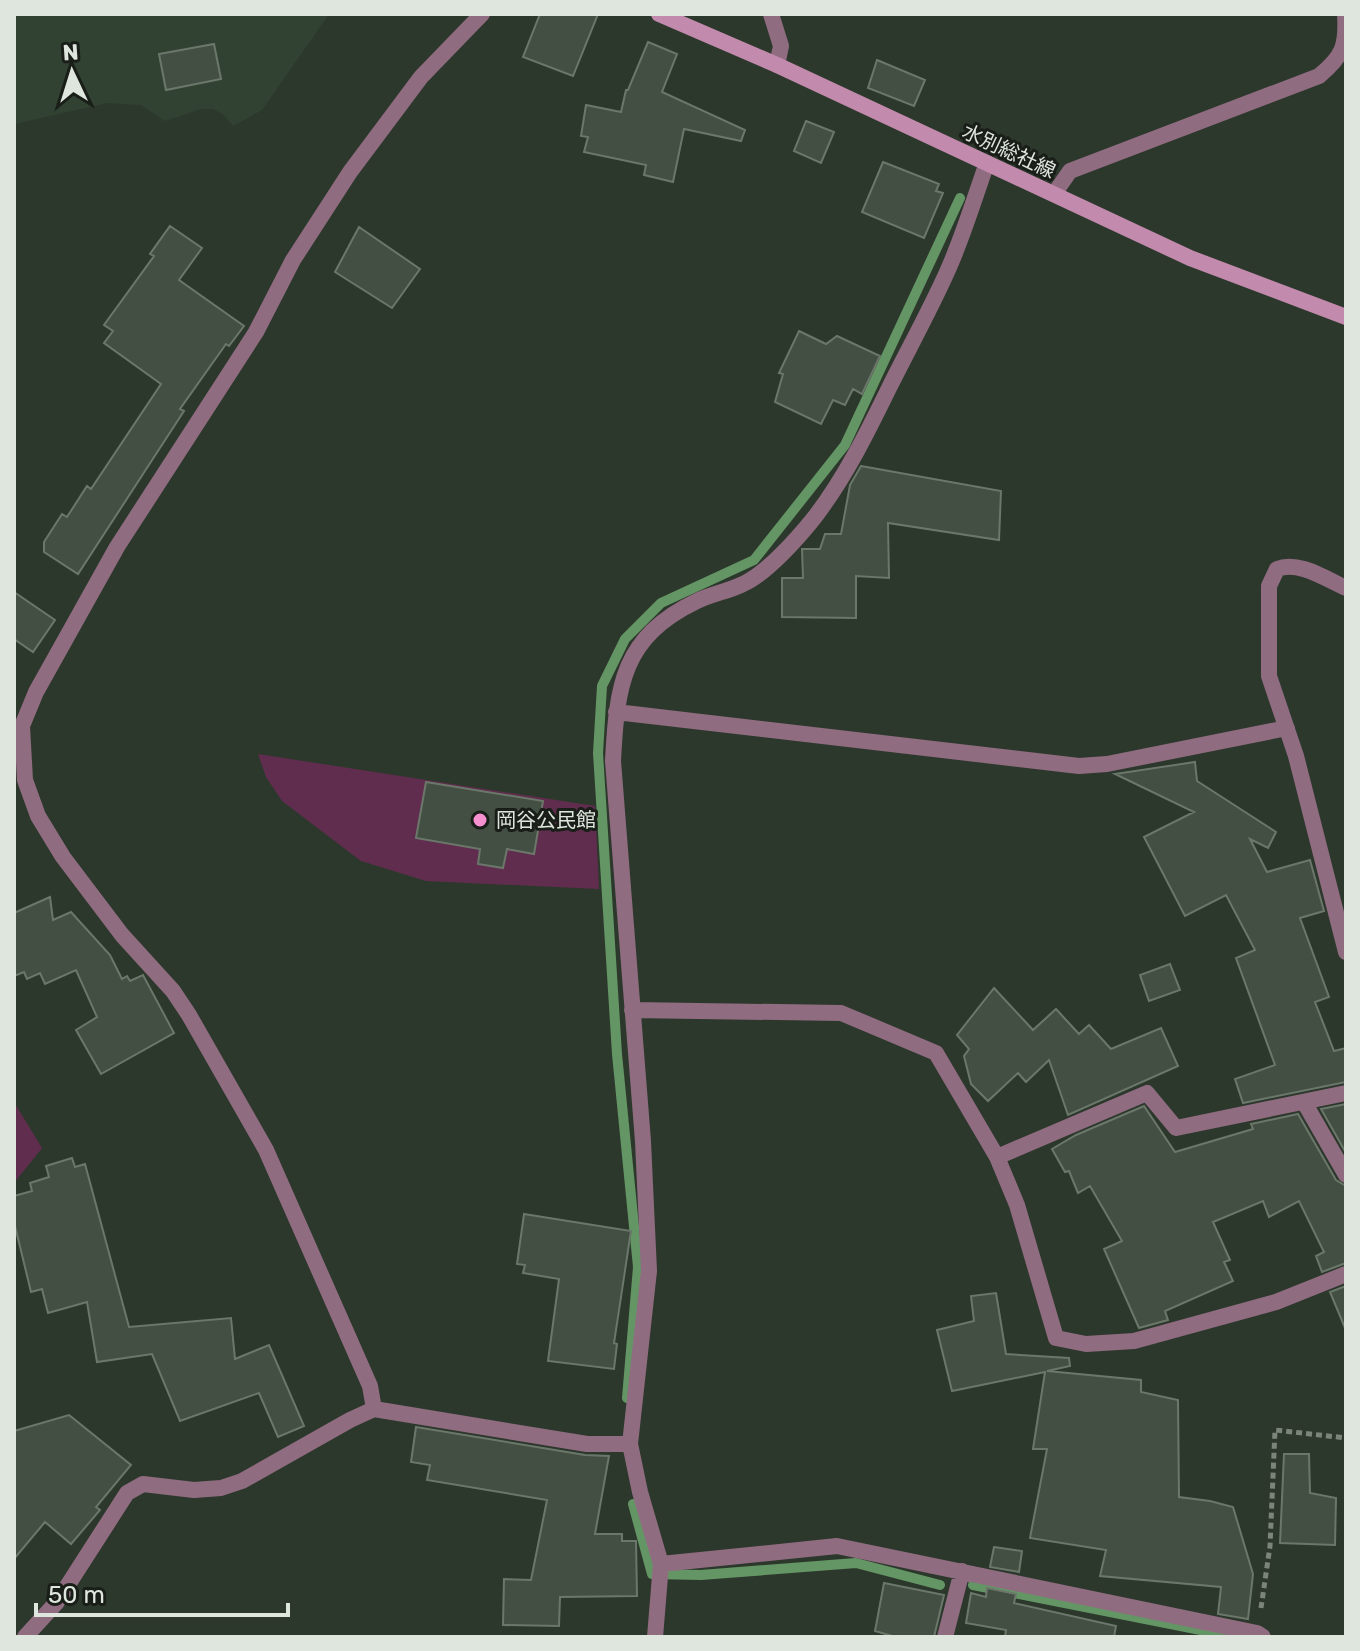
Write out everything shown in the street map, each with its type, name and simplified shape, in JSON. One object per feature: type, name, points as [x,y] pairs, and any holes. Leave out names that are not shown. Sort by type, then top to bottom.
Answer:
[{"type":"main road","name":"水別総社線","points":[[659,14],[777,65],[1190,258],[1346,317]]},
{"type":"street","points":[[374,1409],[370,1386],[266,1150],[173,991],[122,935],[63,857],[38,816],[25,780],[18,725],[117,547],[256,332],[293,260],[350,172],[421,77],[482,14]]},
{"type":"street","points":[[771,14],[781,46],[777,65]]},
{"type":"street","points":[[1054,194],[1070,171],[1319,76],[1339,57],[1346,39],[1345,14]]},
{"type":"street","points":[[655,1637],[660,1572],[630,1444],[649,1271],[643,1141],[613,761],[616,712],[631,658],[643,639],[668,617],[699,600],[745,584],[762,572],[814,518],[864,440],[942,283],[987,163]]},
{"type":"street","points":[[1346,588],[1303,569],[1285,565],[1277,569],[1269,586],[1269,676],[1287,728],[1346,952]]},
{"type":"street","points":[[616,712],[1079,766],[1107,764],[1287,728]]},
{"type":"street","points":[[632,1010],[841,1013],[936,1053],[997,1157],[1017,1205],[1056,1338],[1086,1344],[1134,1341],[1276,1302],[1346,1274]]},
{"type":"street","points":[[997,1157],[1147,1093],[1176,1128],[1346,1093]]},
{"type":"street","points":[[1304,1102],[1346,1175]]},
{"type":"street","points":[[25,1637],[57,1602],[127,1493],[143,1484],[194,1490],[221,1488],[242,1481],[374,1409],[587,1444],[630,1444]]},
{"type":"street","points":[[660,1572],[837,1546],[1260,1635]]},
{"type":"street","points":[[945,1637],[962,1571]]},
{"type":"path","points":[[1260,1635],[1270,1546],[1275,1430],[1346,1438]]},
{"type":"shaded area","points":[[14,14],[329,14],[262,110],[233,126],[223,114],[213,109],[201,109],[165,121],[141,105],[108,103],[14,124]]},
{"type":"shaded area","points":[[258,754],[595,806],[599,889],[426,881],[361,861],[282,801],[266,777]]},
{"type":"shaded area","points":[[14,1102],[42,1148],[14,1183]]},
{"type":"building","points":[[540,14],[598,14],[573,76],[523,57]]},
{"type":"building","points":[[648,42],[677,54],[662,92],[745,130],[741,141],[684,129],[673,182],[644,175],[646,165],[584,152],[588,137],[581,136],[586,105],[621,112],[626,90]]},
{"type":"building","points":[[214,44],[221,79],[166,90],[159,54]]},
{"type":"building","points":[[877,60],[925,80],[914,106],[868,88]]},
{"type":"building","points":[[806,121],[834,132],[821,163],[794,151]]},
{"type":"building","points":[[883,162],[939,184],[936,191],[943,193],[924,238],[862,212]]},
{"type":"building","points":[[170,226],[202,248],[179,280],[244,326],[229,346],[226,344],[180,409],[184,411],[78,574],[44,552],[44,542],[62,514],[67,517],[87,486],[91,489],[161,384],[104,343],[113,331],[104,325],[154,256],[150,254]]},
{"type":"building","points":[[359,227],[420,269],[392,308],[335,272]]},
{"type":"building","points":[[799,331],[826,344],[837,336],[880,356],[862,394],[853,389],[845,405],[833,400],[821,424],[775,402],[783,374],[779,373]]},
{"type":"building","points":[[861,466],[1001,491],[999,540],[888,523],[889,578],[856,576],[856,618],[782,617],[782,578],[803,578],[802,549],[820,549],[825,534],[841,534],[850,485]]},
{"type":"building","points":[[14,592],[55,620],[33,652],[14,639]]},
{"type":"building","points":[[1195,762],[1197,781],[1276,832],[1268,848],[1250,839],[1267,872],[1310,860],[1324,911],[1300,918],[1329,997],[1315,1002],[1334,1051],[1346,1048],[1346,1082],[1243,1103],[1235,1079],[1275,1065],[1236,958],[1255,950],[1226,895],[1185,916],[1144,837],[1194,812],[1115,774]]},
{"type":"building","name":"岡谷公民館","points":[[426,782],[543,801],[534,854],[507,849],[503,868],[478,864],[480,849],[416,838]]},
{"type":"building","points":[[50,897],[53,920],[71,912],[110,955],[122,979],[127,976],[130,981],[143,975],[174,1033],[101,1074],[76,1030],[97,1017],[76,970],[45,984],[40,973],[27,979],[24,972],[14,976],[14,913]]},
{"type":"building","points":[[1170,964],[1180,990],[1149,1001],[1140,975]]},
{"type":"building","points":[[994,988],[1033,1030],[1056,1009],[1079,1034],[1089,1025],[1111,1049],[1161,1028],[1178,1066],[1068,1115],[1049,1060],[1026,1082],[1018,1073],[988,1101],[971,1084],[964,1056],[969,1049],[957,1035]]},
{"type":"building","points":[[1346,1104],[1346,1153],[1321,1109]]},
{"type":"building","points":[[1144,1106],[1175,1152],[1253,1129],[1251,1124],[1298,1114],[1336,1180],[1346,1186],[1346,1263],[1322,1272],[1316,1256],[1324,1252],[1299,1201],[1269,1217],[1263,1201],[1213,1222],[1230,1260],[1224,1262],[1233,1281],[1165,1311],[1168,1320],[1139,1328],[1104,1249],[1122,1241],[1090,1186],[1078,1193],[1069,1171],[1065,1172],[1052,1149],[1076,1135]]},
{"type":"building","points":[[72,1158],[75,1167],[85,1164],[129,1327],[231,1318],[235,1359],[269,1345],[304,1426],[278,1437],[259,1393],[180,1421],[152,1354],[97,1362],[87,1302],[48,1313],[42,1289],[31,1292],[14,1222],[14,1196],[32,1191],[30,1183],[49,1177],[46,1166]]},
{"type":"building","points":[[524,1214],[631,1231],[614,1343],[617,1344],[614,1369],[548,1361],[559,1279],[523,1273],[525,1265],[517,1264]]},
{"type":"building","points":[[1346,1286],[1346,1327],[1345,1328],[1330,1292]]},
{"type":"building","points":[[996,1293],[1006,1354],[1069,1358],[1070,1366],[1047,1371],[1141,1380],[1141,1392],[1178,1400],[1179,1497],[1233,1507],[1253,1574],[1248,1619],[1218,1614],[1221,1587],[1100,1576],[1106,1550],[1030,1538],[1047,1449],[1033,1449],[1045,1372],[952,1391],[937,1330],[974,1321],[971,1296]]},
{"type":"building","points":[[69,1415],[131,1465],[96,1507],[100,1510],[71,1544],[45,1522],[14,1559],[14,1431]]},
{"type":"building","points":[[416,1427],[585,1455],[609,1456],[595,1534],[622,1534],[622,1541],[636,1541],[637,1596],[560,1597],[559,1626],[503,1625],[504,1579],[531,1580],[547,1500],[427,1480],[430,1465],[411,1462]]},
{"type":"building","points":[[1284,1454],[1309,1454],[1310,1493],[1336,1498],[1335,1545],[1280,1543]]},
{"type":"building","points":[[994,1547],[1022,1551],[1019,1572],[990,1567]]},
{"type":"building","points":[[884,1583],[944,1595],[934,1637],[896,1637],[875,1631]]},
{"type":"building","points":[[987,1588],[1016,1594],[1014,1603],[1116,1626],[1114,1637],[1005,1637],[1006,1630],[966,1623],[971,1593],[986,1597]]},
{"type":"waterway","points":[[627,1398],[638,1267],[617,1054],[598,753],[602,686],[625,639],[661,603],[754,560],[845,445],[960,198]]},
{"type":"waterway","points":[[633,1504],[652,1574],[701,1575],[856,1563],[940,1585]]},
{"type":"waterway","points":[[973,1585],[1236,1637]]},
{"type":"place","name":"岡谷公民館","points":[[480,820]]}]
